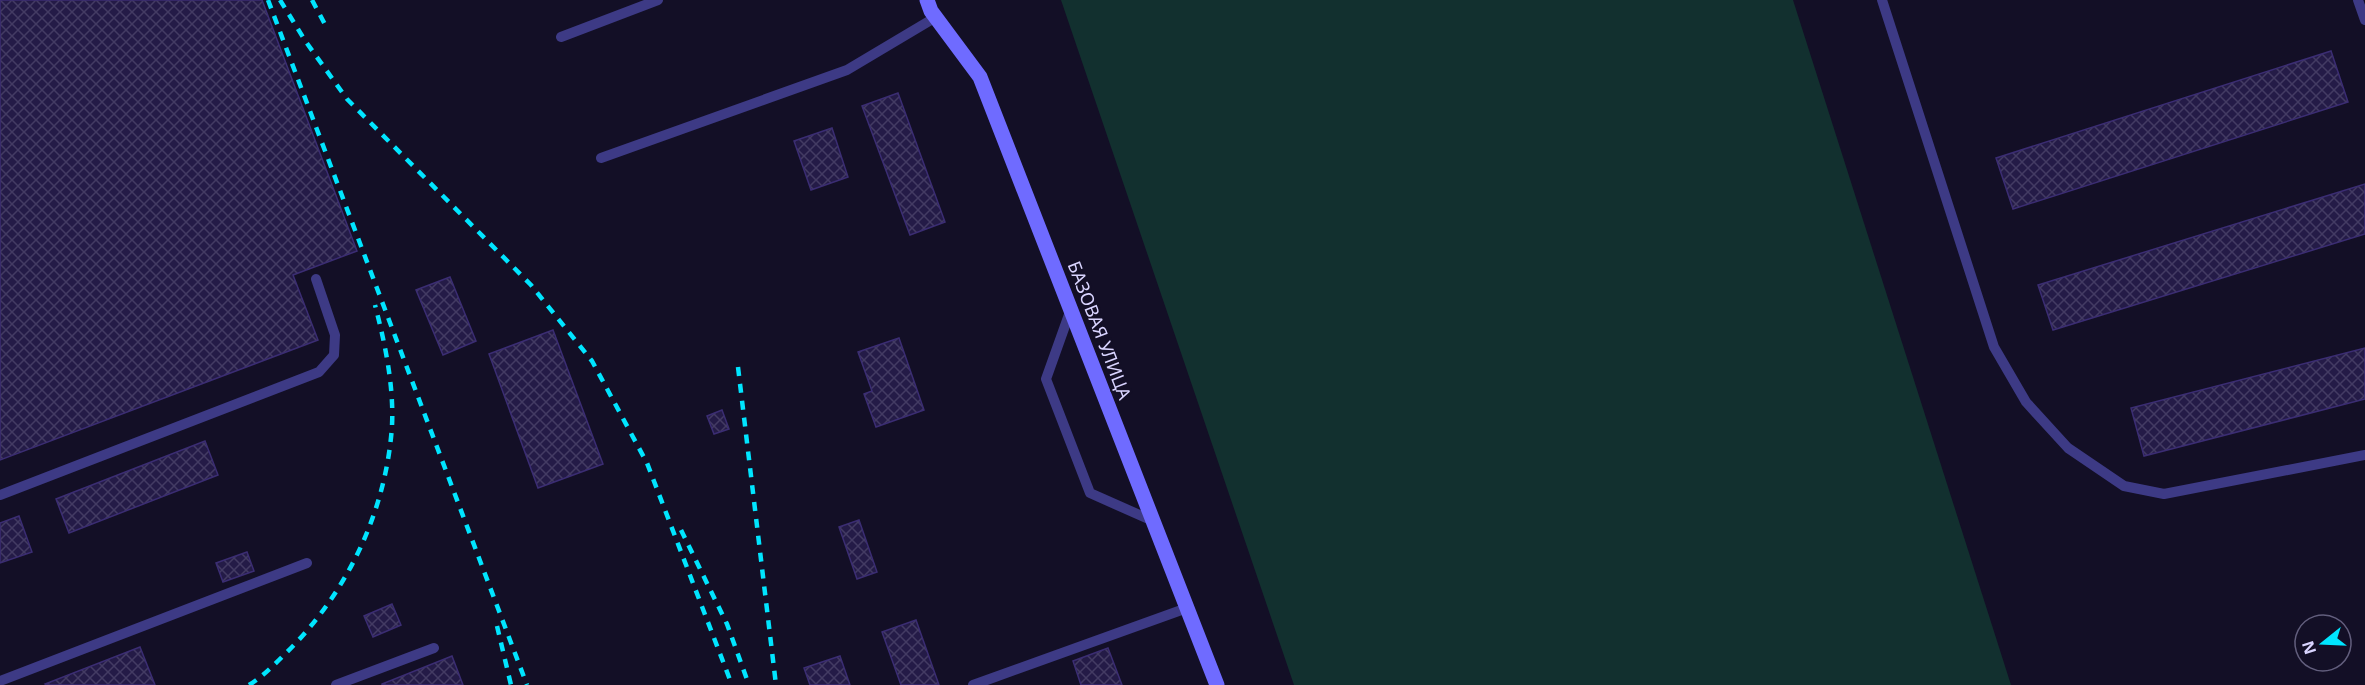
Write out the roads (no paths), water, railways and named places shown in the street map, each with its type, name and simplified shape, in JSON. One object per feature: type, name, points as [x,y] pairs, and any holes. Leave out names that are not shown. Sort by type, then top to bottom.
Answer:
[{"type":"street","name":"БАЗОВАЯ УЛИЦА","points":[[927,0],[936,17],[980,77],[1218,685]]},
{"type":"lane","points":[[561,37],[658,0]]},
{"type":"lane","points":[[1882,0],[1994,347],[2026,402],[2068,448],[2124,486],[2164,494],[2365,455]]},
{"type":"lane","points":[[2360,0],[2365,2]]},
{"type":"lane","points":[[2360,0],[2365,20]]},
{"type":"lane","points":[[601,158],[847,70],[936,17]]},
{"type":"lane","points":[[0,495],[319,372],[334,354],[335,335],[316,279]]},
{"type":"lane","points":[[1071,309],[1046,379],[1090,493],[1153,521]]},
{"type":"lane","points":[[0,681],[307,563]]},
{"type":"lane","points":[[973,685],[1187,608]]},
{"type":"lane","points":[[336,685],[434,648]]},
{"type":"railway","points":[[268,0],[527,685]]},
{"type":"railway","points":[[280,0],[306,42],[347,99],[531,285],[592,361],[647,463],[732,685]]},
{"type":"railway","points":[[312,0],[328,30]]},
{"type":"railway","points":[[249,685],[284,655],[326,606],[344,579],[372,521],[388,458],[392,426],[392,396],[388,365],[375,305]]},
{"type":"railway","points":[[738,367],[776,685]]},
{"type":"railway","points":[[681,530],[727,624],[749,685]]},
{"type":"railway","points":[[497,626],[511,685]]}]
